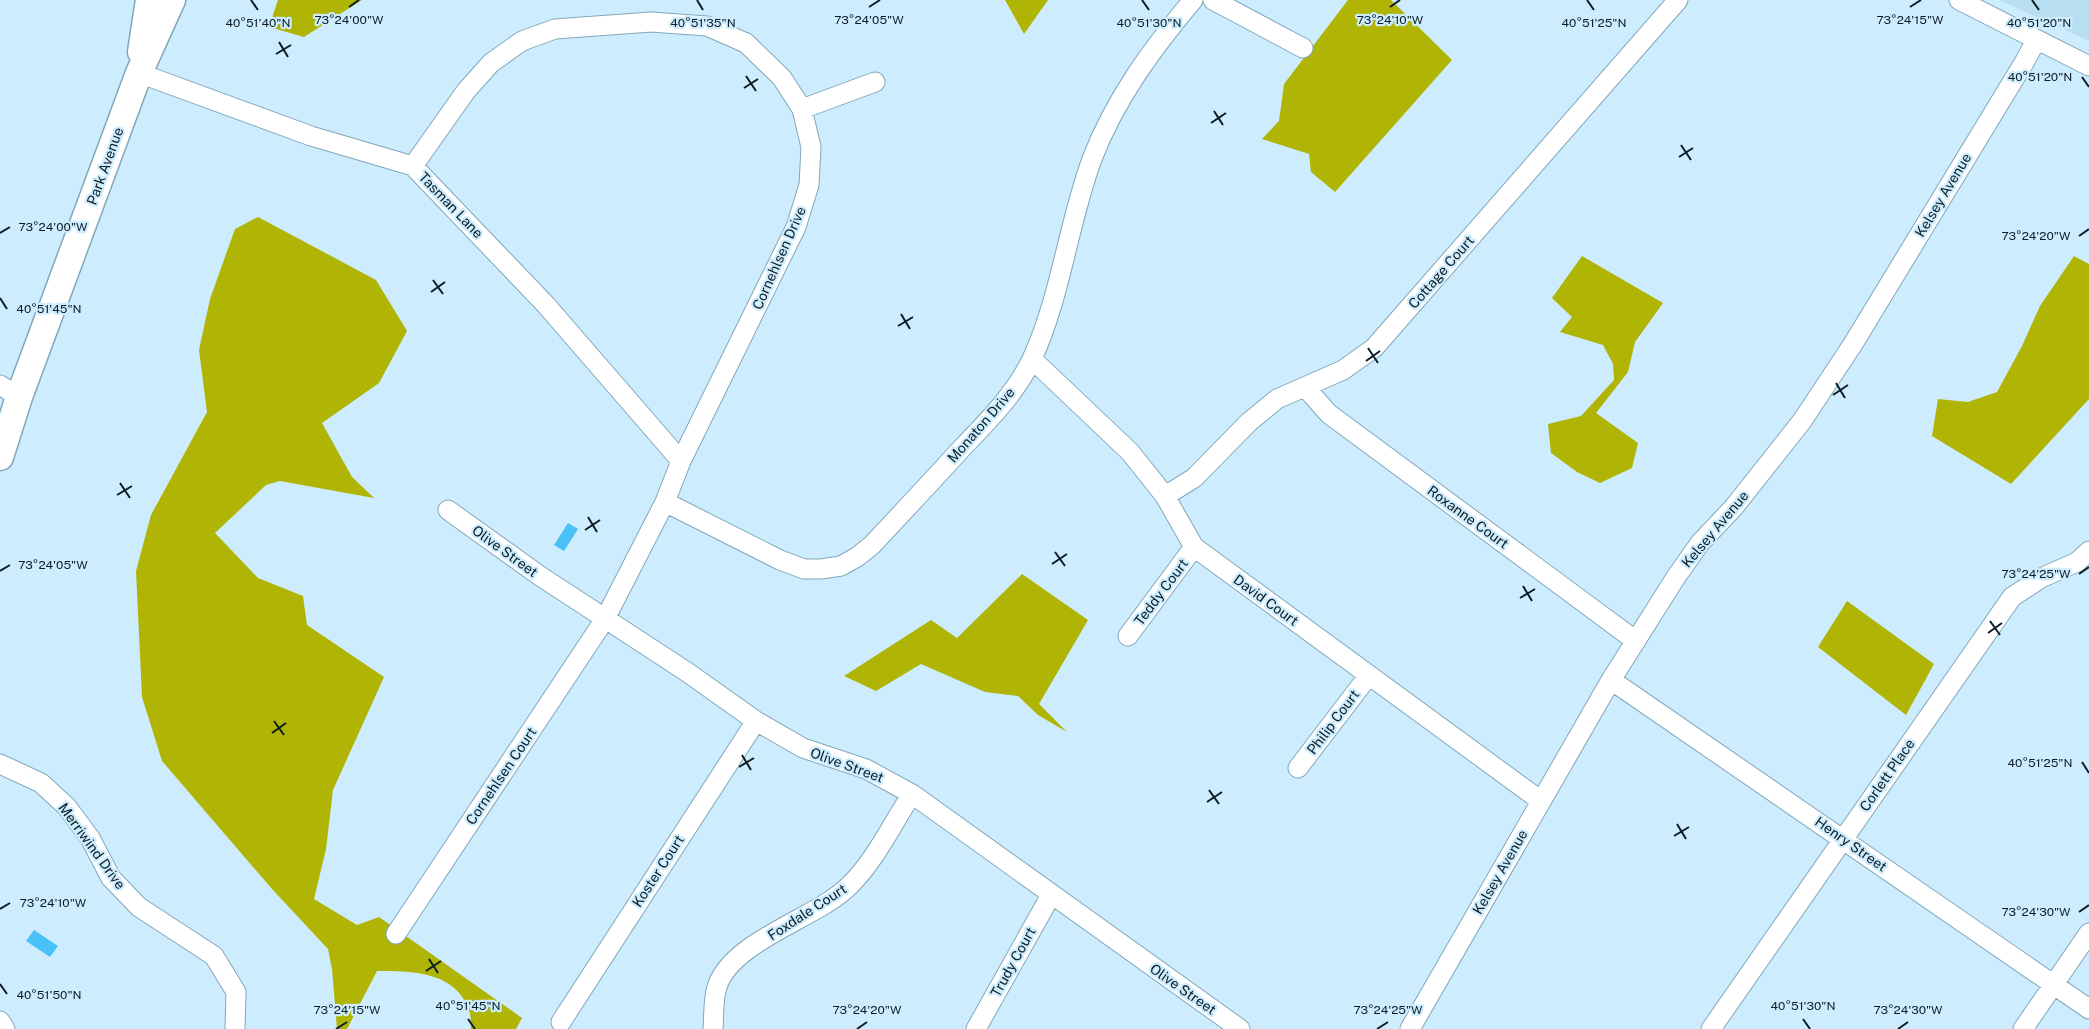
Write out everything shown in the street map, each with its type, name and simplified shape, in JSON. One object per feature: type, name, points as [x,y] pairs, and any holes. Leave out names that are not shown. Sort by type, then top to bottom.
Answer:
[{"type":"main road","name":"Park Avenue","points":[[139,72],[149,0]]},
{"type":"main road","name":"Park Avenue","points":[[0,457],[10,391],[139,72],[172,0]]},
{"type":"street","name":"Monaton Drive","points":[[664,502],[780,560],[804,568],[821,569],[841,566],[857,557],[872,545],[958,453],[1012,391],[1032,359],[1049,312],[1092,159],[1120,100],[1155,46],[1193,0]]},
{"type":"street","points":[[1213,0],[1303,48]]},
{"type":"street","name":"Cottage Court","points":[[1165,496],[1194,478],[1249,422],[1277,399],[1343,370],[1374,348],[1678,0]]},
{"type":"street","points":[[1959,0],[2089,66]]},
{"type":"street","name":"Cornehlsen Drive","points":[[413,166],[466,91],[491,63],[522,41],[555,29],[651,22],[708,26],[746,43],[782,78],[802,109],[811,147],[810,185],[796,227],[681,461],[664,502],[605,619]]},
{"type":"street","name":"Kelsey Avenue","points":[[1410,1029],[1611,680],[1676,577],[1700,543],[1734,507],[1778,453],[1831,378],[2026,61],[2036,40]]},
{"type":"street","name":"Tasman Lane","points":[[139,72],[311,136],[413,166],[546,305],[681,461]]},
{"type":"street","points":[[802,109],[876,82]]},
{"type":"street","name":"David Court","points":[[1032,359],[1130,452],[1165,496],[1194,547],[1541,801]]},
{"type":"street","name":"Roxanne Court","points":[[1305,387],[1328,414],[1636,641]]},
{"type":"street","name":"Olive Street","points":[[448,510],[540,576],[756,721],[803,748],[866,769],[912,794],[1240,1029]]},
{"type":"street","name":"Teddy Court","points":[[1128,636],[1194,547]]},
{"type":"street","name":"Corlett Place","points":[[1711,1029],[2012,597],[2041,578],[2077,562],[2089,551]]},
{"type":"street","name":"Cornehlsen Court","points":[[396,934],[605,619]]},
{"type":"street","name":"Philip Court","points":[[1298,768],[1369,675]]},
{"type":"street","name":"Henry Street","points":[[1611,680],[2089,1009]]},
{"type":"street","name":"Koster Court","points":[[561,1022],[756,721]]},
{"type":"street","name":"Merriwind Drive","points":[[0,764],[41,783],[67,806],[90,838],[111,878],[139,907],[214,956],[236,992],[236,1029]]},
{"type":"street","name":"Foxdale Court","points":[[713,1029],[717,987],[731,965],[748,950],[831,900],[849,887],[864,869],[912,794]]},
{"type":"street","name":"Trudy Court","points":[[976,1029],[1051,895]]},
{"type":"street","points":[[2023,1029],[2089,933]]},
{"type":"street","points":[[0,1022],[5,1029]]},
{"type":"shaded area","points":[[278,0],[362,0],[304,37],[269,27]]},
{"type":"shaded area","points":[[1005,0],[1048,0],[1024,34]]},
{"type":"shaded area","points":[[1348,0],[1391,0],[1452,60],[1335,192],[1311,172],[1309,154],[1262,139],[1279,121],[1284,84]]},
{"type":"shaded area","points":[[1999,0],[2089,0],[2089,41]]},
{"type":"shaded area","points":[[258,217],[376,280],[407,331],[379,383],[322,423],[352,477],[374,498],[280,481],[266,485],[215,533],[258,578],[303,596],[307,625],[384,677],[333,790],[326,849],[314,899],[357,925],[379,917],[522,1018],[516,1029],[471,1029],[470,1012],[454,987],[431,976],[418,973],[377,971],[347,1029],[337,1029],[332,969],[328,949],[272,889],[162,761],[142,697],[136,571],[151,515],[207,412],[199,350],[210,299],[235,229]]},
{"type":"shaded area","points":[[1582,256],[1663,303],[1635,342],[1628,372],[1596,413],[1638,443],[1632,468],[1600,483],[1577,472],[1551,453],[1548,424],[1581,416],[1614,380],[1613,364],[1603,345],[1560,332],[1572,317],[1552,298]]},
{"type":"shaded area","points":[[2074,256],[2089,264],[2089,399],[2011,484],[1932,436],[1938,399],[1968,402],[1997,392],[2022,346],[2040,306]]},
{"type":"shaded area","points":[[1022,574],[1088,620],[1039,704],[1067,732],[1038,715],[1018,696],[985,692],[921,664],[876,691],[844,676],[931,620],[957,638]]},
{"type":"shaded area","points":[[1847,601],[1934,664],[1906,715],[1818,647]]},
{"type":"water","points":[[568,523],[578,529],[564,551],[554,545]]},
{"type":"water","points":[[34,930],[58,946],[50,957],[26,941]]}]
